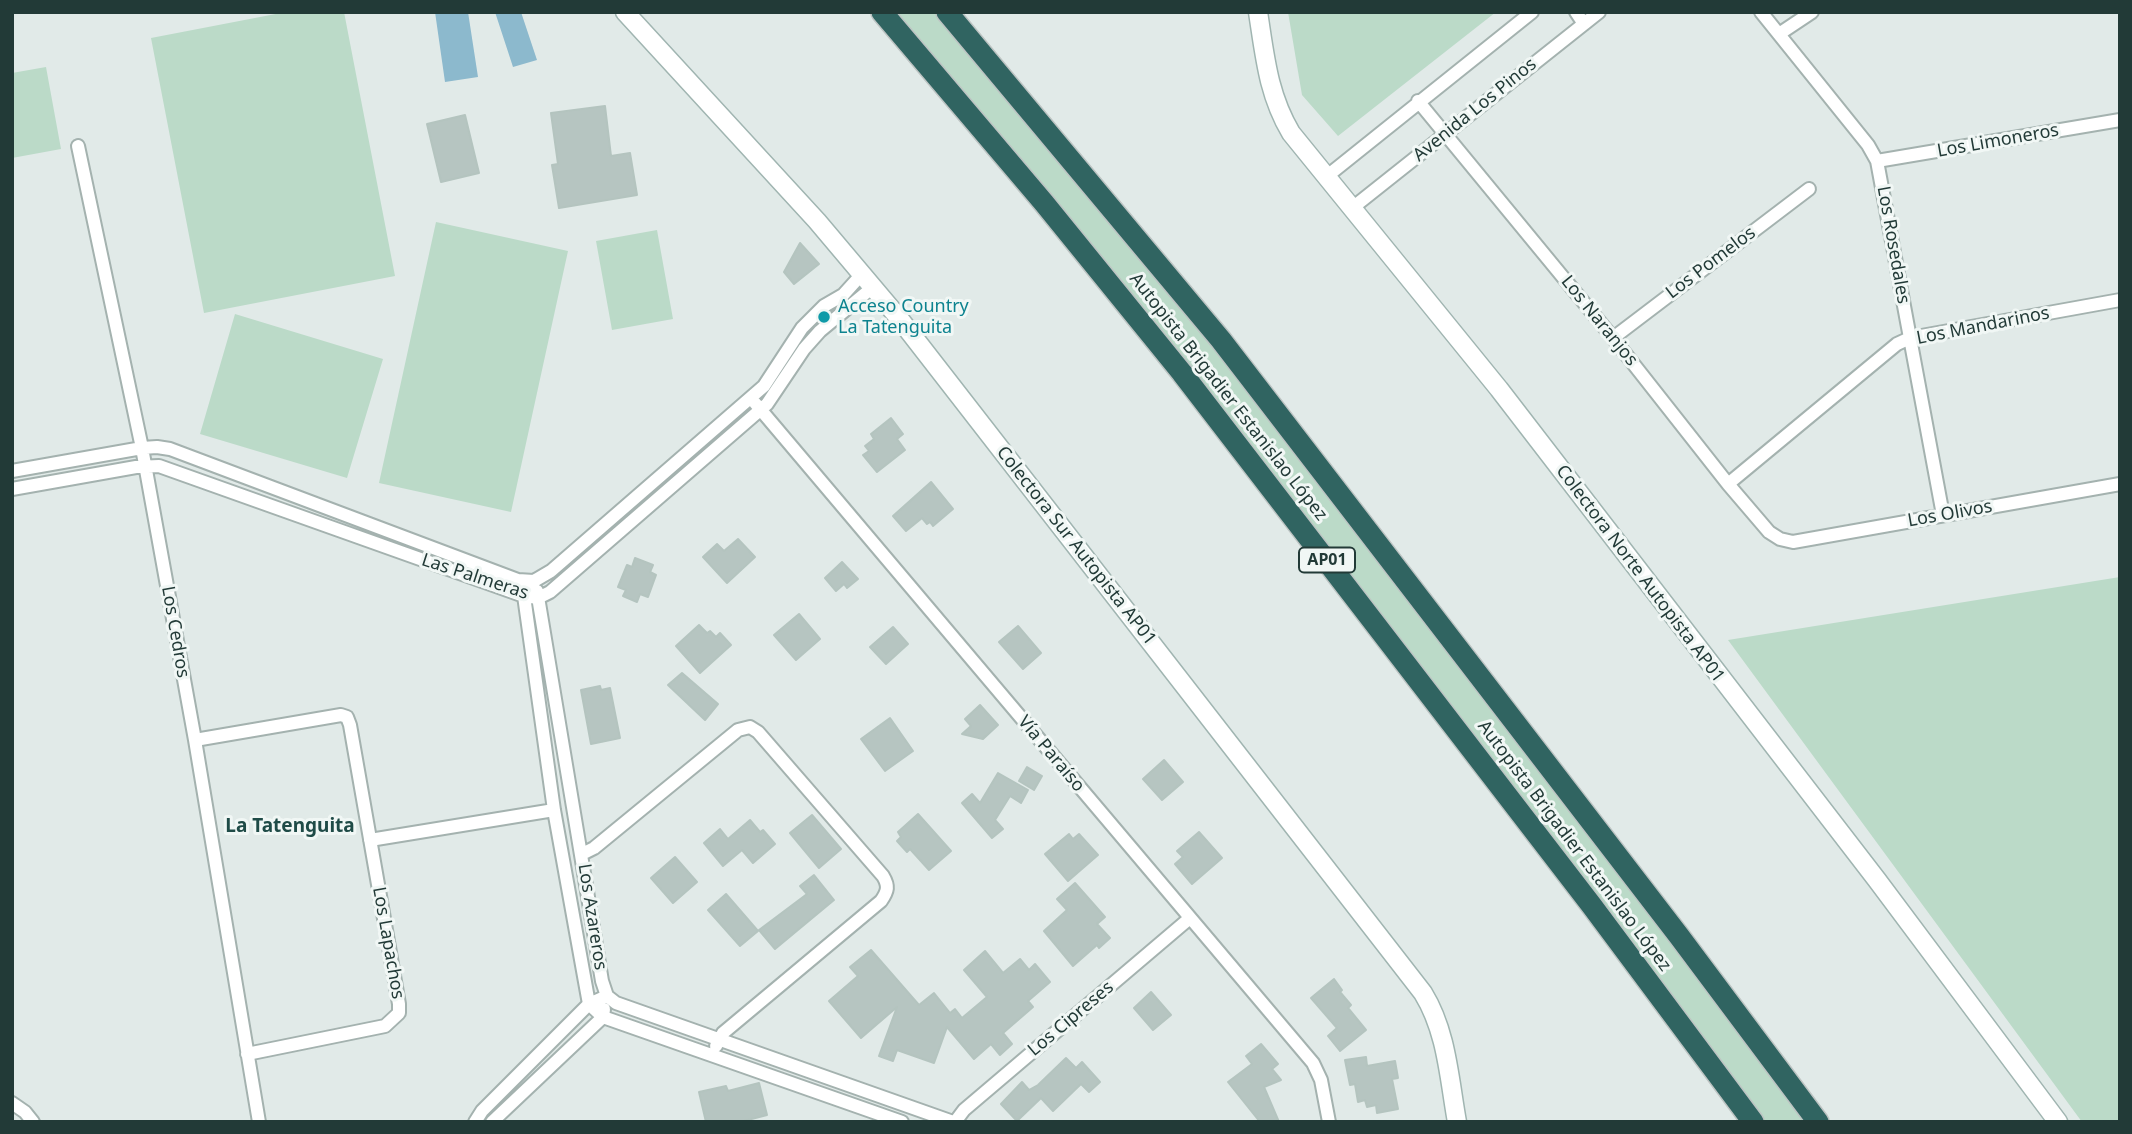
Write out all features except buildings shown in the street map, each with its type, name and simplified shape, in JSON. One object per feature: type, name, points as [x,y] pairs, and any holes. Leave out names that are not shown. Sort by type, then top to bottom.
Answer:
[{"type":"highway","name":"Autopista Brigadier Estanislao López","points":[[882,12],[1182,373],[1592,906],[1753,1122]]},
{"type":"highway","name":"Autopista Brigadier Estanislao López","points":[[947,12],[1221,340],[1671,925],[1818,1122]]},
{"type":"main road","name":"Colectora Sur Autopista AP01","points":[[625,12],[868,281],[1423,993],[1441,1028],[1457,1122]]},
{"type":"main road","name":"Colectora Norte Autopista AP01","points":[[1258,12],[1271,90],[1279,113],[1291,133],[1508,401],[1877,880],[2058,1122]]},
{"type":"street","points":[[1326,177],[1532,12]]},
{"type":"street","points":[[1576,12],[1584,24]]},
{"type":"street","name":"Avenida Los Pinos","points":[[1352,209],[1599,12]]},
{"type":"street","name":"Los Rosedales","points":[[1761,12],[1868,145],[1877,161],[1943,515]]},
{"type":"street","points":[[1779,34],[1812,12]]},
{"type":"street","name":"Los Naranjos","points":[[1418,101],[1613,338],[1728,484],[1769,532],[1780,539]]},
{"type":"street","name":"Los Limoneros","points":[[1877,161],[2120,120]]},
{"type":"street","name":"Los Cedros","points":[[78,146],[142,448],[260,1122]]},
{"type":"street","name":"Los Pomelos","points":[[1613,338],[1809,188]]},
{"type":"street","name":"Las Palmeras","points":[[12,471],[142,448],[170,449],[518,580],[534,581],[551,571],[764,386],[802,328],[824,306],[868,281]]},
{"type":"street","name":"Las Palmeras","points":[[12,489],[145,466],[159,466],[524,596],[538,598],[550,592],[767,404],[804,349],[868,281]]},
{"type":"street","name":"Los Mandarinos","points":[[1728,484],[1884,354],[1910,338],[2120,300]]},
{"type":"street","name":"Vía Paraíso","points":[[751,397],[1313,1063],[1321,1080],[1329,1122]]},
{"type":"street","name":"Los Olivos","points":[[1780,539],[1793,541],[2120,484]]},
{"type":"street","points":[[524,596],[534,581]]},
{"type":"street","name":"Los Azareros","points":[[534,581],[602,981],[607,996]]},
{"type":"street","name":"Los Azareros","points":[[524,596],[554,810],[589,1004]]},
{"type":"street","name":"Los Lapachos","points":[[195,740],[341,715],[347,717],[399,1013],[385,1026],[247,1054]]},
{"type":"street","points":[[582,854],[594,848],[738,730],[750,727],[758,732],[883,876],[887,891],[881,901],[723,1033],[713,1055]]},
{"type":"street","points":[[551,791],[571,789]]},
{"type":"street","points":[[370,841],[554,810]]},
{"type":"street","name":"Los Cipreses","points":[[954,1122],[964,1110],[1190,918]]},
{"type":"street","points":[[475,1122],[482,1111],[589,1004],[607,996]]},
{"type":"street","points":[[492,1122],[603,1017],[607,996]]},
{"type":"street","points":[[607,996],[616,1003],[954,1122]]},
{"type":"street","points":[[589,1004],[603,1017],[902,1122]]},
{"type":"street","points":[[12,1104],[25,1112],[33,1122]]},
{"type":"green space","points":[[286,12],[344,12],[395,276],[204,313],[151,38]]},
{"type":"green space","points":[[882,12],[947,12],[1081,171],[1818,1122],[1753,1122],[1592,906]]},
{"type":"green space","points":[[1288,12],[1496,12],[1338,136],[1302,95]]},
{"type":"green space","points":[[46,67],[61,149],[12,158],[12,73]]},
{"type":"green space","points":[[436,222],[568,251],[511,512],[379,483]]},
{"type":"green space","points":[[657,230],[673,319],[612,330],[596,241]]},
{"type":"green space","points":[[235,314],[383,359],[347,478],[200,434]]},
{"type":"green space","points":[[2120,577],[2120,1122],[2082,1122],[1728,640]]},
{"type":"water","points":[[435,12],[468,12],[478,77],[445,82]]},
{"type":"water","points":[[495,12],[521,12],[537,60],[513,67]]},
{"type":"place","name":"Acceso Country La Tatenguita","points":[[824,317]]},
{"type":"district","name":"La Tatenguita","points":[[290,827]]}]
